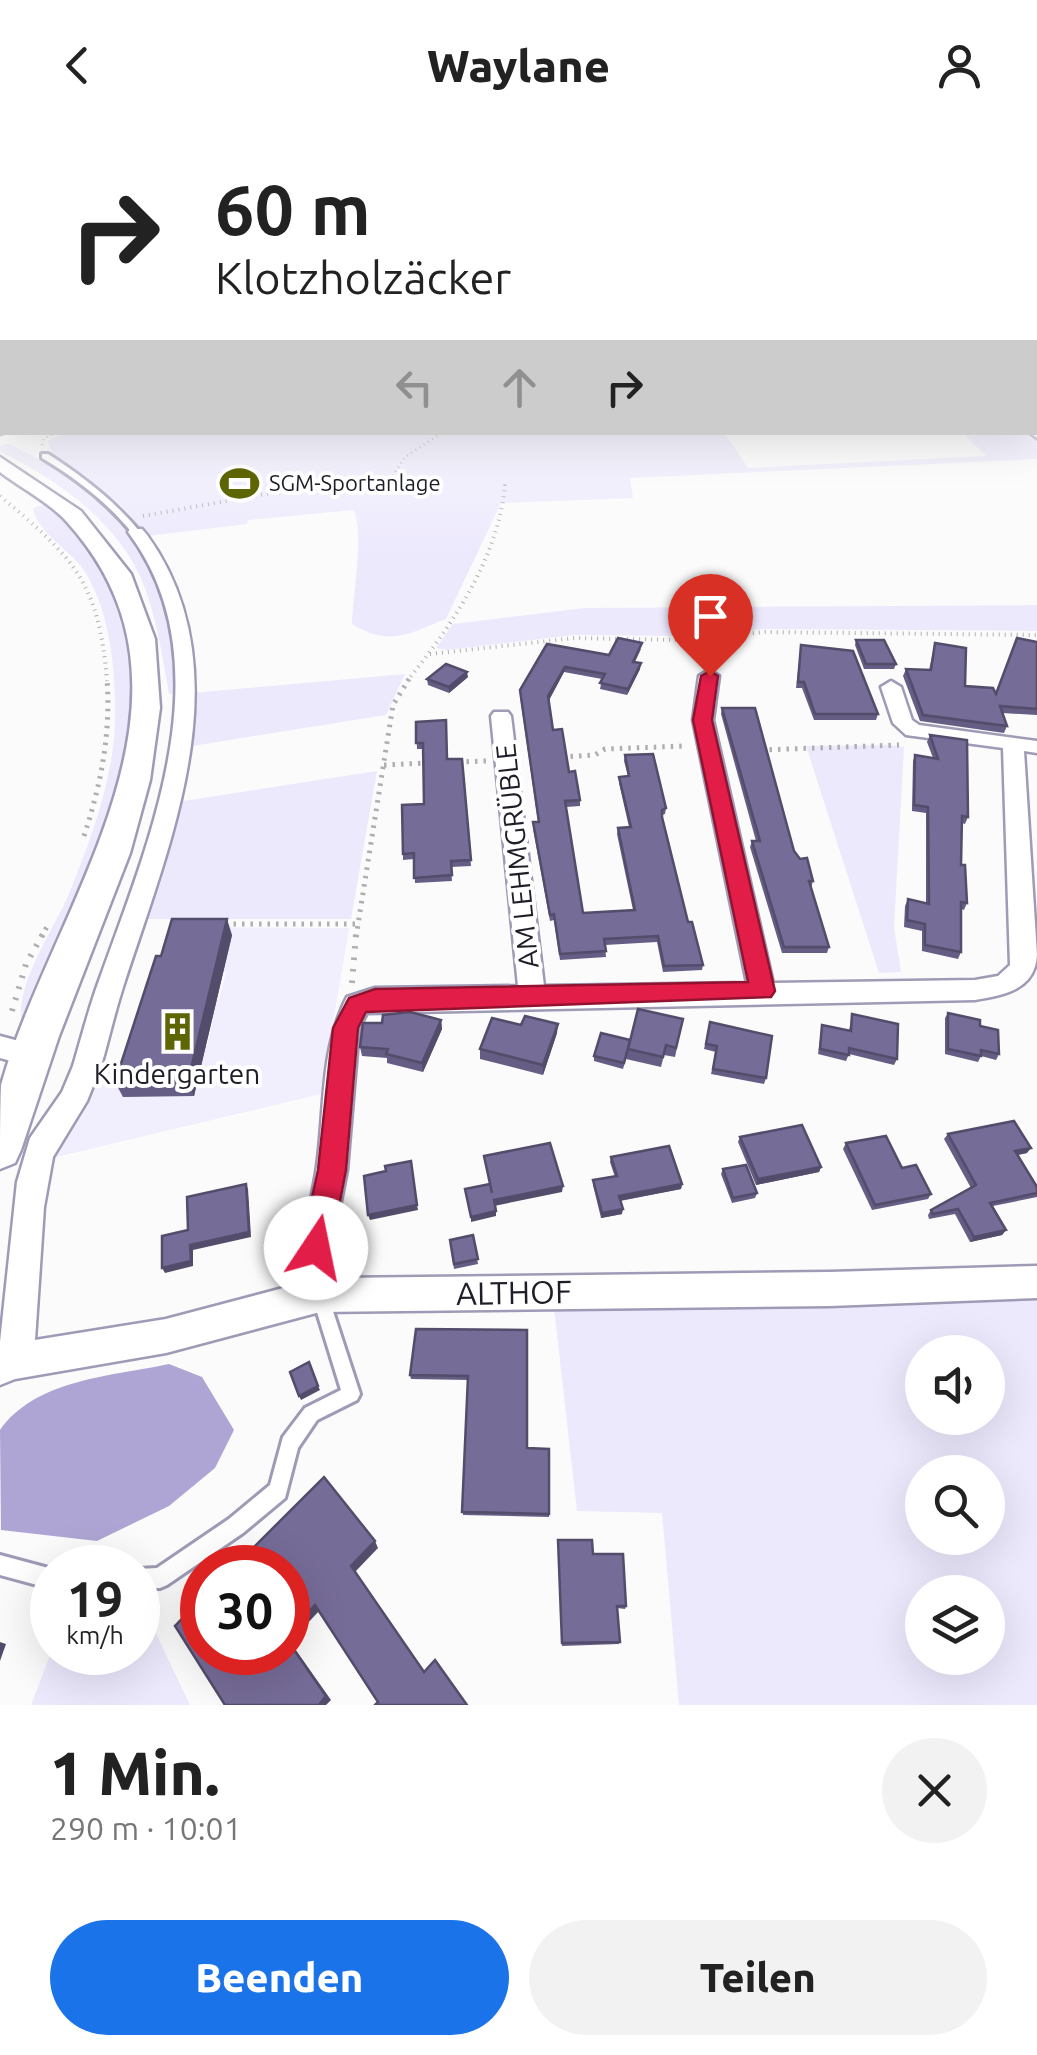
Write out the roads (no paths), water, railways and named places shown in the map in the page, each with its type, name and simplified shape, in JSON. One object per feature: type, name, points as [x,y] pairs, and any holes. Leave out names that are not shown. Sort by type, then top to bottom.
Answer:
[{"type":"main road","points":[[0,463],[71,512],[119,572],[144,644],[148,680],[142,754],[128,818],[105,883],[14,1050],[0,1150]]},
{"type":"street","points":[[7,1364],[20,1337],[29,1196],[39,1152],[77,1091],[167,818],[186,708],[182,630],[163,576],[131,525]]},
{"type":"street","points":[[710,676],[702,720],[762,991]]},
{"type":"street","points":[[320,1294],[316,1248],[332,1170],[345,1028],[357,1005],[375,999],[975,990],[1005,985],[1019,976],[1024,955],[1025,745],[913,731],[903,723],[890,687]]},
{"type":"street","name":"AM LEHMGRÜBLE","points":[[502,716],[532,996]]},
{"type":"street","name":"ALTHOF","points":[[7,1364],[166,1336],[320,1294],[830,1290],[1037,1282]]},
{"type":"lane","points":[[45,456],[84,479],[131,525]]},
{"type":"lane","points":[[160,1578],[278,1492],[290,1444],[311,1414],[351,1394],[320,1294]]},
{"type":"lane","points":[[0,1565],[30,1573]]},
{"type":"place","name":"SGM-Sportanlage","points":[[239,483]]},
{"type":"place","name":"Kindergarten","points":[[177,1031]]}]
